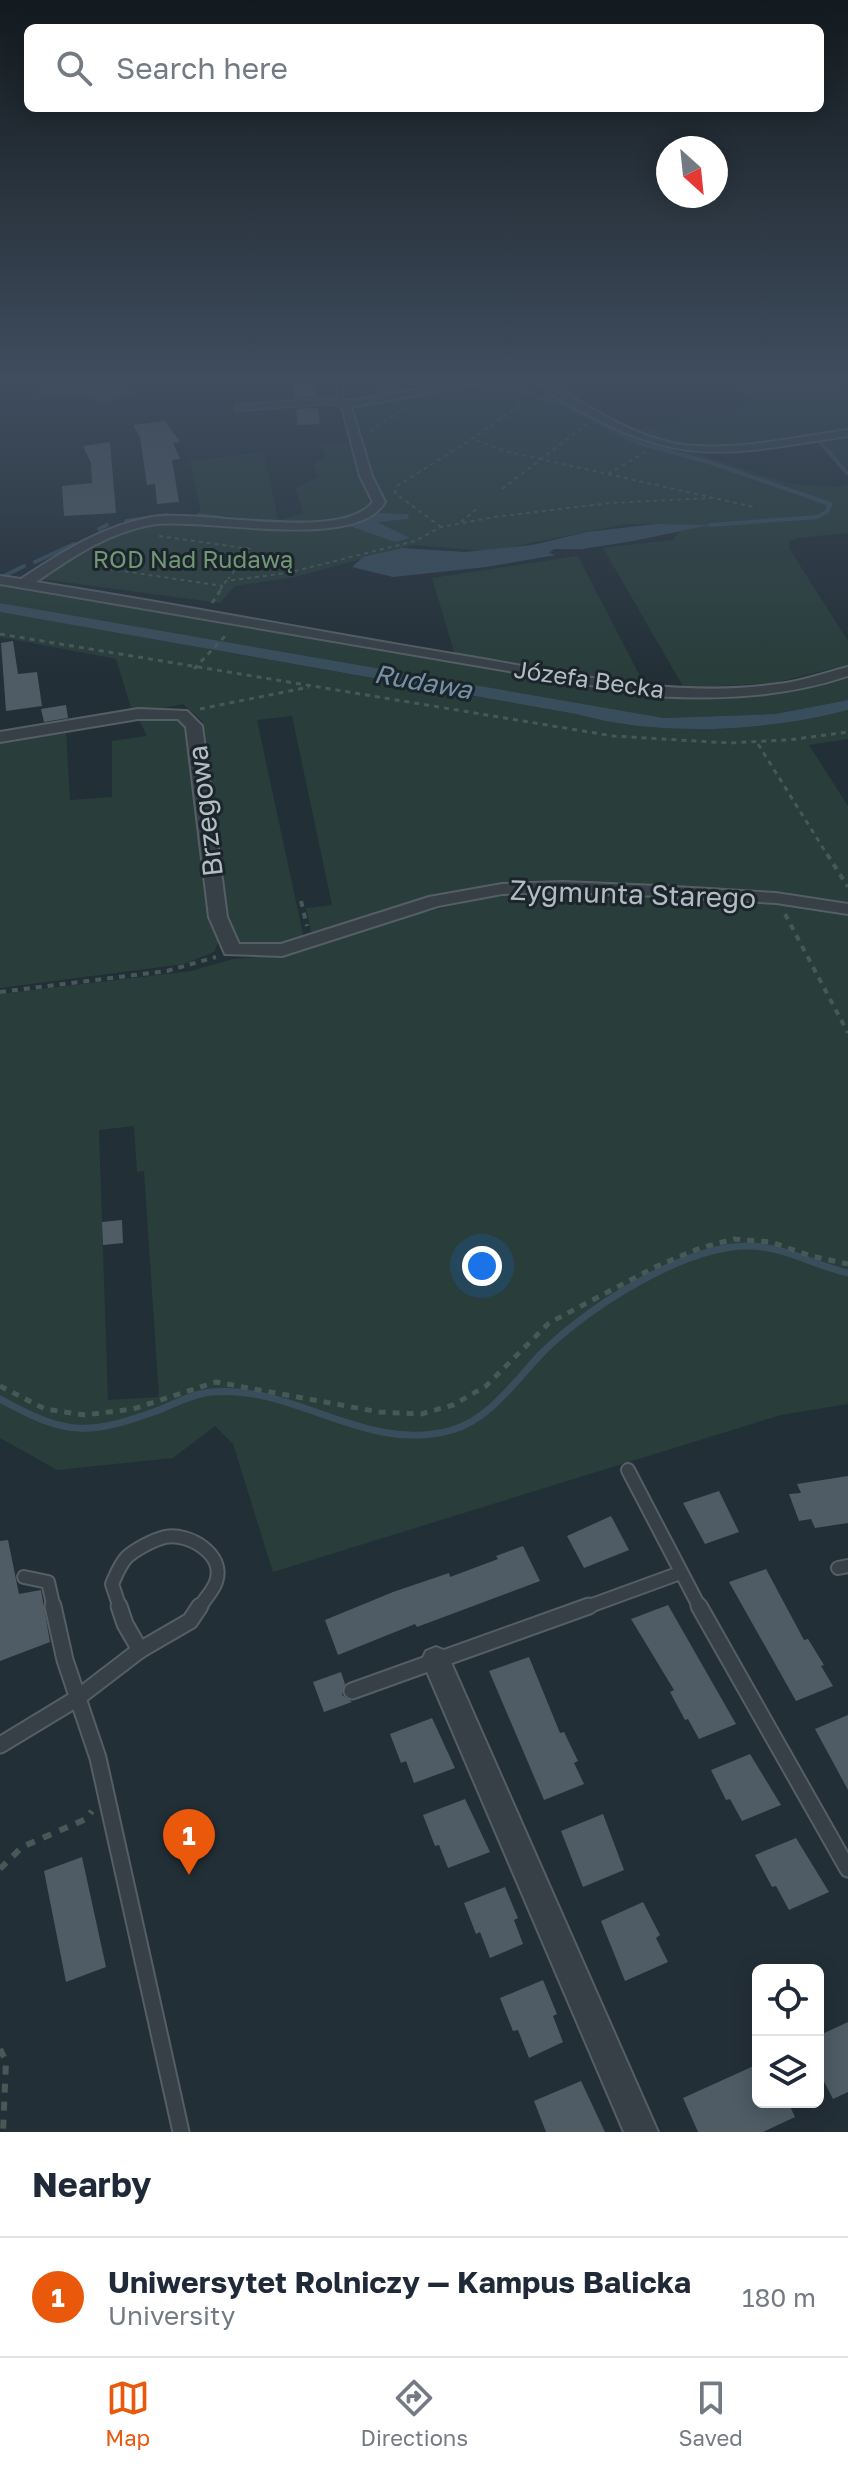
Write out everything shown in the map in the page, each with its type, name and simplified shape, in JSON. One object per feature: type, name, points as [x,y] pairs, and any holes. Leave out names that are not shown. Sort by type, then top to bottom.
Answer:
[{"type":"street","points":[[23,584],[92,540],[114,529],[142,523],[187,518],[302,529],[334,524],[374,510],[379,502],[366,476]]},
{"type":"street","name":"Józefa Becka","points":[[0,580],[654,691],[707,693],[767,689],[811,682],[848,671]]},
{"type":"street","name":"Brzegowa","points":[[0,737],[138,714],[182,714],[194,726],[218,917],[232,950]]},
{"type":"street","name":"Zygmunta Starego","points":[[232,950],[282,950],[435,901],[502,889],[563,887],[776,898],[848,909]]},
{"type":"street","points":[[436,1660],[641,2132]]},
{"type":"lane","points":[[628,1470],[680,1573],[848,1869]]},
{"type":"lane","points":[[0,1745],[76,1699],[140,1650],[190,1621],[217,1581],[217,1564],[209,1552],[192,1540],[167,1536],[140,1548],[125,1559],[112,1584],[125,1624],[140,1650]]},
{"type":"lane","points":[[352,1691],[680,1573]]},
{"type":"lane","points":[[24,1577],[48,1582],[76,1699],[98,1758],[181,2132]]},
{"type":"path","points":[[412,476],[397,486],[395,493],[441,527]]},
{"type":"path","points":[[502,489],[519,476]]},
{"type":"path","points":[[619,476],[754,507]]},
{"type":"path","points":[[226,581],[287,573],[415,541],[441,527],[566,507],[711,498]]},
{"type":"path","points":[[459,524],[480,506]]},
{"type":"path","points":[[145,534],[251,549],[204,613]]},
{"type":"path","points":[[109,569],[223,586]]},
{"type":"path","points":[[195,668],[235,626]]},
{"type":"path","points":[[0,634],[604,737],[677,744],[758,744],[848,732]]},
{"type":"path","points":[[182,714],[312,686]]},
{"type":"path","points":[[758,744],[848,887]]},
{"type":"path","points":[[776,898],[848,1033]]},
{"type":"path","points":[[301,901],[311,941]]},
{"type":"path","points":[[0,992],[167,971],[232,950]]},
{"type":"path","points":[[0,1386],[45,1409],[85,1415],[133,1409],[216,1382],[379,1412],[421,1414],[453,1405],[486,1386],[549,1323],[655,1267],[700,1248],[734,1239],[771,1242],[811,1256],[848,1264]]},
{"type":"path","points":[[0,1869],[22,1847],[86,1819],[95,1803]]},
{"type":"path","points":[[0,2049],[6,2061],[3,2132]]},
{"type":"green space","points":[[193,476],[269,476],[278,520],[303,514],[296,488],[318,477],[363,476],[375,502],[372,508],[331,522],[278,526],[277,522],[201,513]]},
{"type":"green space","name":"ROD Nad Rudawą","points":[[375,476],[767,476],[791,484],[841,487],[848,483],[848,533],[797,538],[790,541],[789,548],[848,641],[848,665],[774,683],[684,688],[603,548],[673,540],[679,532],[671,524],[626,524],[490,551],[413,545],[295,577],[235,586],[220,603],[40,579],[60,564],[122,530],[176,520],[304,531],[381,511],[386,503]]},
{"type":"green space","points":[[578,556],[645,686],[455,655],[432,578]]},
{"type":"green space","points":[[0,582],[573,682],[719,694],[848,674],[848,700],[775,714],[664,718],[178,635],[208,649],[642,726],[676,729],[748,727],[848,710],[848,739],[809,745],[848,806],[848,905],[780,895],[493,889],[312,936],[306,908],[332,905],[292,716],[257,720],[304,939],[265,948],[245,945],[230,929],[224,914],[198,726],[203,722],[183,704],[133,714],[116,659],[0,637],[0,612],[29,617],[43,611],[0,603]]},
{"type":"green space","points":[[177,717],[185,722],[211,917],[218,943],[214,952],[184,964],[0,988],[0,741],[66,731],[70,800],[112,797],[112,741],[147,736],[138,718]]},
{"type":"green space","points":[[531,892],[739,899],[848,913],[848,1404],[781,1415],[273,1572],[233,1444],[215,1426],[173,1458],[57,1470],[0,1438],[0,994],[191,971],[233,959],[275,956],[397,919],[481,899]],"holes":[[[134,1126],[137,1172],[144,1171],[159,1397],[108,1400],[99,1130]]]},
{"type":"water","points":[[380,513],[408,514],[409,519],[377,522],[410,538],[395,542],[344,524]]},
{"type":"water","points":[[656,524],[710,525],[582,549],[554,549],[549,553],[556,555],[486,567],[393,577],[352,567],[363,557],[402,548],[465,552],[532,545],[587,532]]},
{"type":"water","name":"Rudawa","points":[[0,603],[664,718],[775,714],[848,700],[848,710],[747,727],[676,729],[641,726],[0,612]]},
{"type":"building","points":[[92,476],[113,476],[116,513],[64,516],[62,486],[92,483]]},
{"type":"building","points":[[146,476],[175,476],[179,502],[157,504],[155,484],[147,485]]},
{"type":"building","points":[[13,641],[18,674],[37,672],[42,706],[6,711],[1,643]]},
{"type":"building","points":[[66,705],[68,718],[44,722],[41,709]]},
{"type":"building","points":[[122,1220],[123,1243],[103,1245],[102,1222]]},
{"type":"building","points":[[848,1476],[848,1523],[815,1528],[811,1519],[799,1521],[789,1494],[801,1493],[797,1484]]},
{"type":"building","points":[[719,1491],[739,1532],[705,1544],[683,1503]]},
{"type":"building","points":[[611,1516],[629,1550],[584,1568],[567,1536]]},
{"type":"building","points":[[8,1540],[19,1594],[41,1590],[50,1642],[0,1661],[0,1541]]},
{"type":"building","points":[[523,1546],[540,1581],[417,1627],[415,1624],[338,1655],[325,1620],[393,1592],[449,1573],[450,1577]]},
{"type":"building","points":[[766,1569],[804,1640],[808,1639],[824,1665],[821,1666],[833,1686],[796,1701],[729,1582]]},
{"type":"building","points":[[668,1605],[736,1724],[699,1739],[688,1719],[685,1720],[670,1692],[674,1690],[631,1619]]},
{"type":"building","points":[[529,1657],[560,1733],[564,1732],[578,1761],[574,1763],[584,1784],[544,1800],[489,1671]]},
{"type":"building","points":[[341,1672],[345,1684],[342,1695],[352,1702],[324,1712],[313,1682]]},
{"type":"building","points":[[848,1715],[848,1790],[815,1729]]},
{"type":"building","points":[[432,1718],[455,1768],[414,1783],[406,1761],[401,1763],[390,1734]]},
{"type":"building","points":[[750,1754],[781,1805],[742,1821],[730,1799],[726,1800],[711,1770]]},
{"type":"building","points":[[465,1799],[490,1852],[448,1868],[423,1815]]},
{"type":"building","points":[[603,1814],[624,1870],[583,1887],[561,1831]]},
{"type":"building","points":[[796,1838],[829,1892],[789,1910],[755,1855]]},
{"type":"building","points":[[82,1857],[106,1967],[66,1982],[44,1871]]},
{"type":"building","points":[[505,1887],[518,1918],[514,1920],[523,1944],[490,1958],[464,1903]]},
{"type":"building","points":[[643,1902],[660,1935],[656,1938],[668,1962],[625,1981],[601,1921]]},
{"type":"building","points":[[543,1980],[557,2014],[553,2016],[563,2042],[529,2058],[518,2030],[513,2031],[500,1998]]},
{"type":"building","points":[[848,2022],[848,2092],[833,2099],[824,2082],[824,2033]]},
{"type":"building","points":[[752,2067],[752,2108],[791,2108],[795,2117],[763,2132],[698,2132],[683,2098]]},
{"type":"building","points":[[581,2081],[605,2132],[546,2132],[534,2101]]},
{"type":"waterway","points":[[710,525],[817,517],[827,512],[830,504],[751,476]]},
{"type":"waterway","points":[[126,521],[167,515]]},
{"type":"waterway","points":[[199,515],[222,518]]},
{"type":"waterway","points":[[99,529],[107,525]]},
{"type":"waterway","points":[[35,562],[74,544]]},
{"type":"waterway","points":[[0,578],[24,566]]},
{"type":"waterway","points":[[0,1399],[61,1426],[95,1428],[135,1419],[204,1393],[242,1392],[272,1398],[361,1427],[421,1435],[452,1430],[478,1418],[539,1356],[581,1319],[636,1283],[695,1256],[723,1249],[762,1247],[848,1273]]},
{"type":"place","name":"Uniwersytet Rolniczy — Kampus Balicka","points":[[189,1875]]}]
